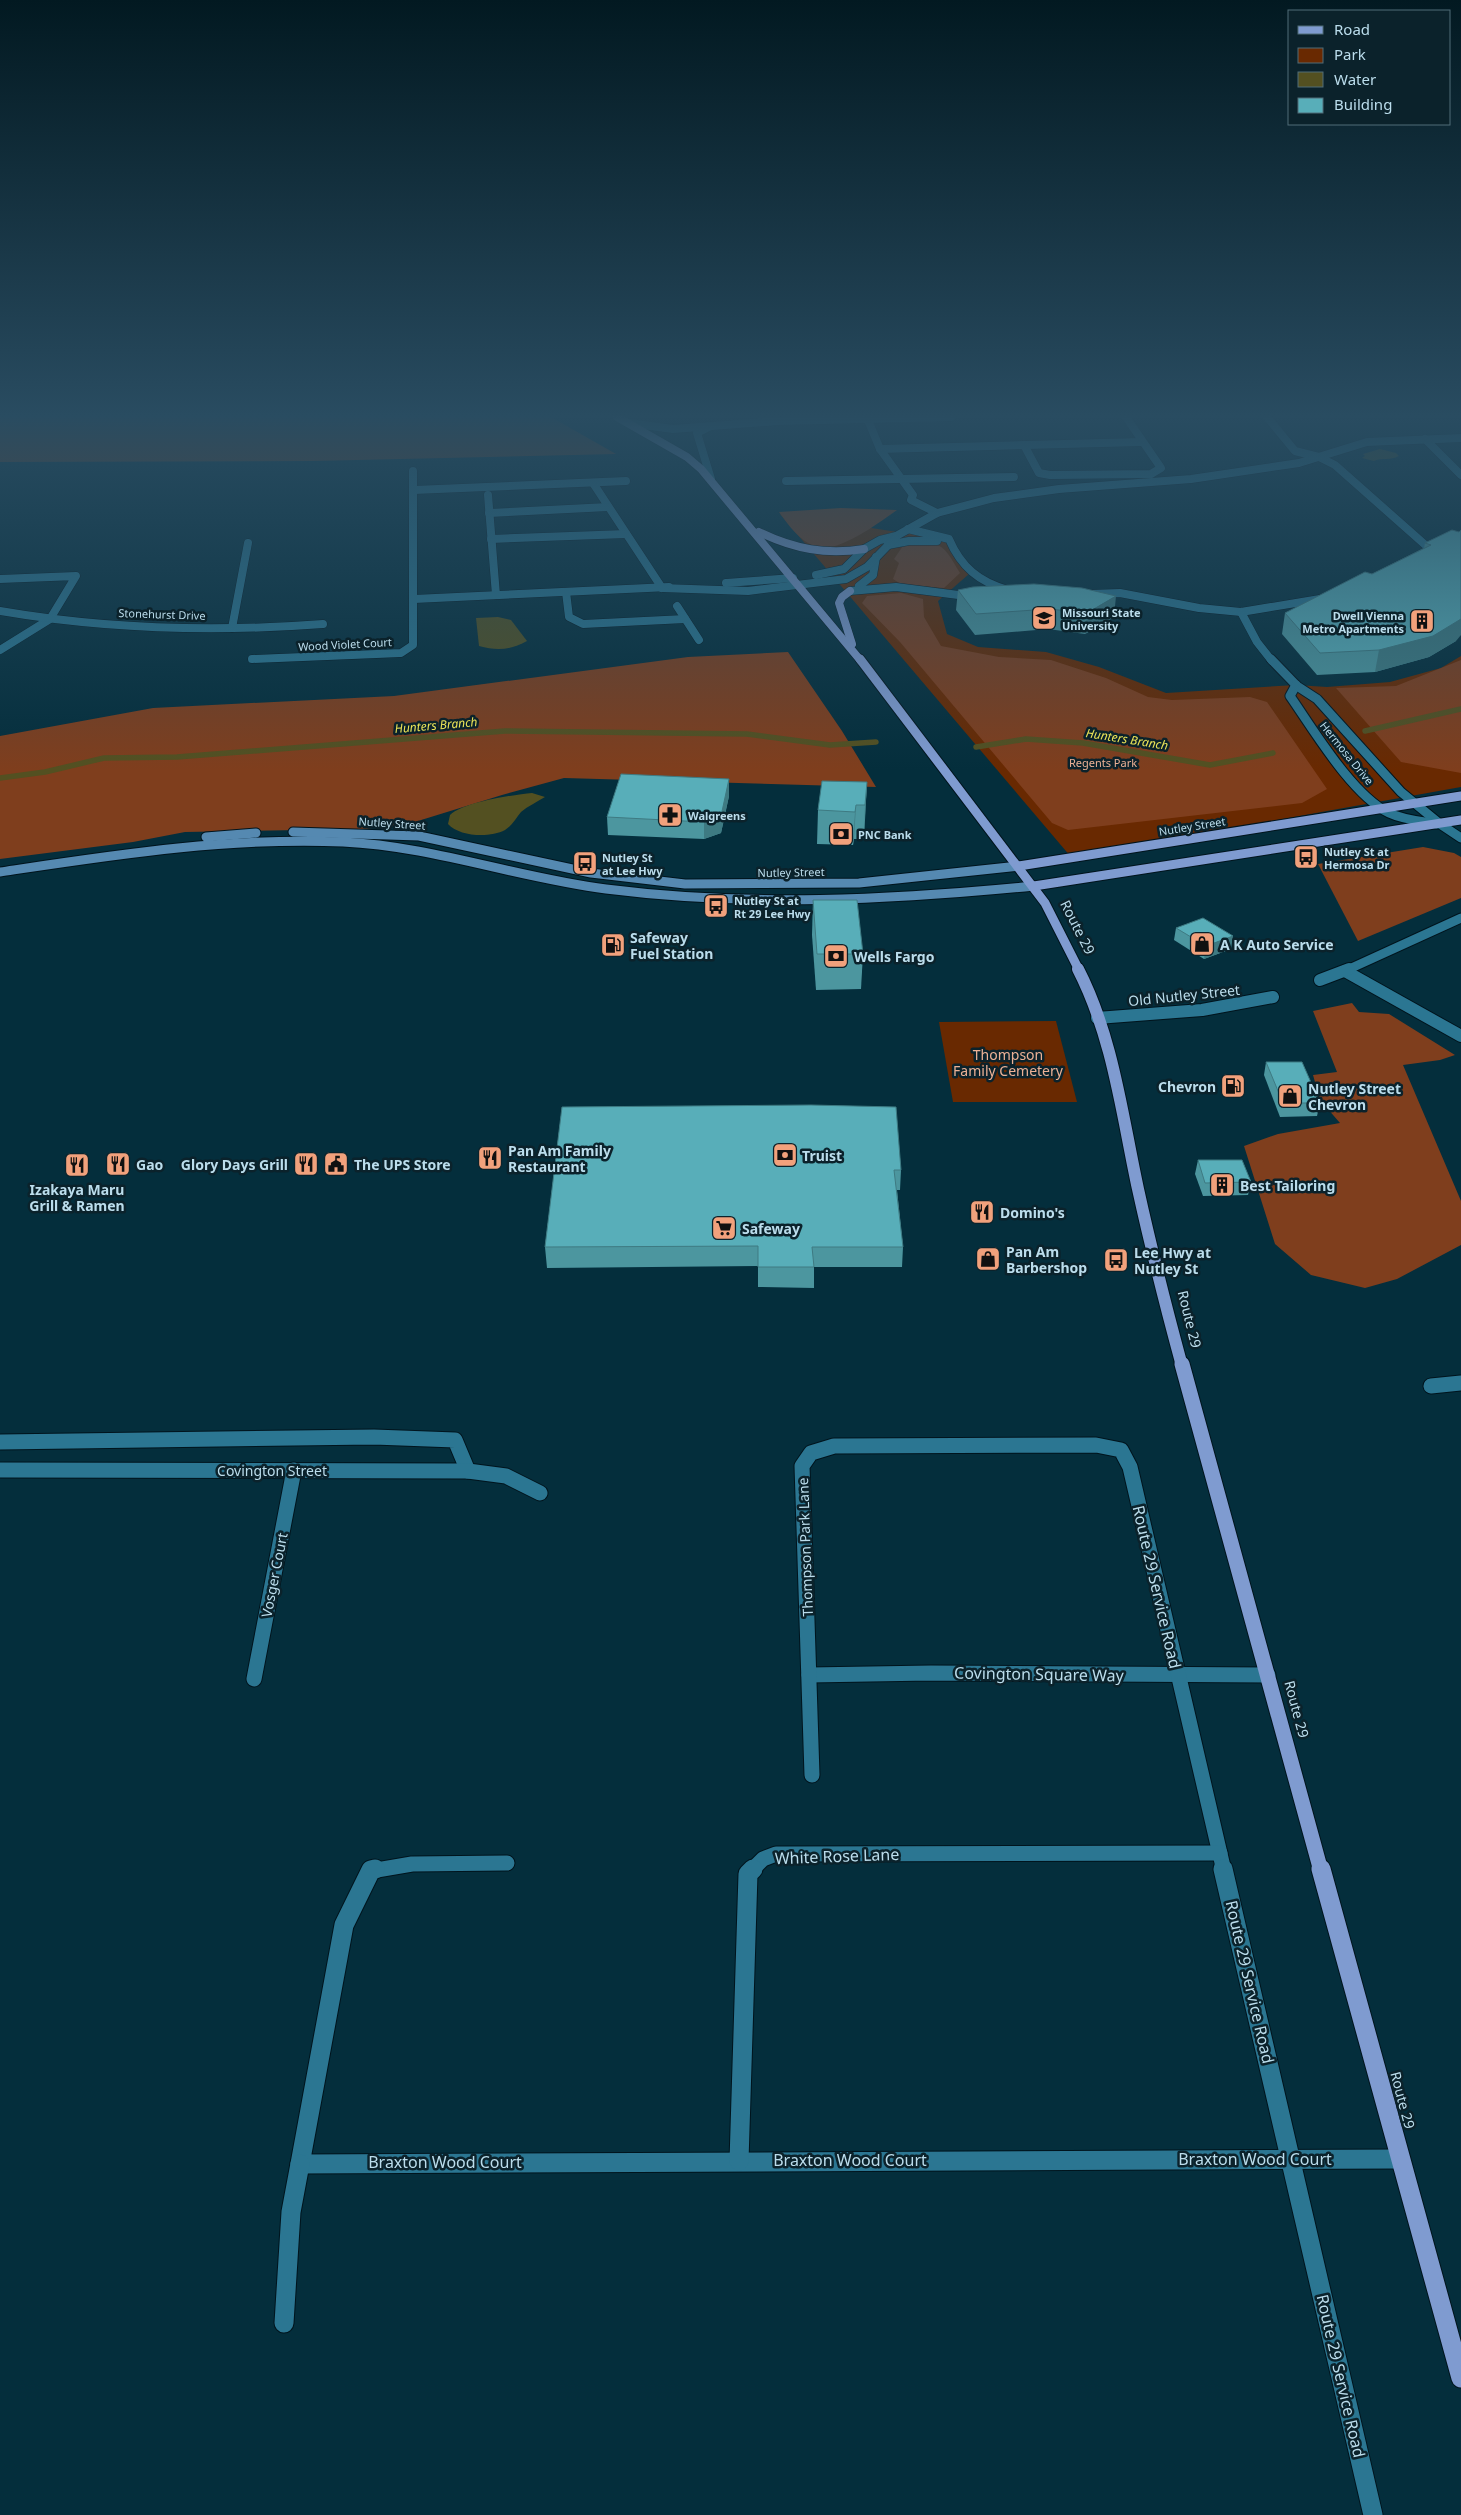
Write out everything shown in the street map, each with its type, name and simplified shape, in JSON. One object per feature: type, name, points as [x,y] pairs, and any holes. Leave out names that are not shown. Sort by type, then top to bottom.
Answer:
[{"type":"main road","name":"Route 29","points":[[757,534],[856,654],[1034,886],[1088,988],[1120,1091],[1138,1188],[1177,1346],[1461,2378]]},
{"type":"main road","points":[[763,534],[779,543],[808,552],[834,554],[864,549]]},
{"type":"main road","points":[[850,591],[842,597],[839,603],[856,654]]},
{"type":"main road","name":"Nutley Street","points":[[123,854],[174,841],[259,833],[315,832],[419,836],[591,873],[685,884],[859,883],[1019,866],[1461,796]]},
{"type":"main road","name":"Nutley Street","points":[[0,872],[123,854],[262,841],[361,843],[422,851],[521,875],[600,888],[688,897],[771,900],[907,898],[1034,886],[1461,820]]},
{"type":"street","name":"Wood Violet Court","points":[[252,659],[401,653],[413,645],[414,534]]},
{"type":"street","points":[[491,534],[496,595]]},
{"type":"street","points":[[491,539],[616,534]]},
{"type":"street","points":[[626,534],[662,588]]},
{"type":"street","points":[[414,599],[662,588],[793,578],[844,569],[864,549],[880,540],[896,534]]},
{"type":"street","points":[[662,588],[748,591],[846,579],[860,573],[900,534]]},
{"type":"street","points":[[912,534],[939,541]]},
{"type":"street","points":[[927,534],[943,536],[950,542],[969,574],[1012,596]]},
{"type":"street","points":[[1408,534],[1427,552],[1439,546]]},
{"type":"street","points":[[887,546],[908,541],[950,542]]},
{"type":"street","points":[[232,628],[248,543]]},
{"type":"street","points":[[850,591],[871,578],[877,568],[876,557]]},
{"type":"street","points":[[0,579],[76,576],[50,619],[0,650]]},
{"type":"street","points":[[850,591],[867,587],[890,586],[983,598]]},
{"type":"street","points":[[566,592],[569,617],[583,624],[685,619]]},
{"type":"street","points":[[1077,595],[1120,593],[1199,608],[1241,612],[1304,603],[1332,596]]},
{"type":"street","points":[[677,606],[699,640]]},
{"type":"street","name":"Stonehurst Drive","points":[[0,611],[85,623],[232,628],[323,624]]},
{"type":"street","name":"Hermosa Drive","points":[[1241,612],[1258,645],[1296,685],[1315,697],[1380,772],[1437,824],[1461,838]]},
{"type":"street","name":"Hermosa Drive","points":[[1296,685],[1290,696],[1358,786],[1383,809],[1399,817],[1437,824]]},
{"type":"street","points":[[1320,980],[1345,972],[1461,918]]},
{"type":"street","points":[[1345,972],[1461,1036]]},
{"type":"street","name":"Old Nutley Street","points":[[1097,1018],[1202,1010],[1273,998]]},
{"type":"street","points":[[1431,1386],[1461,1383]]},
{"type":"street","points":[[0,1442],[374,1437],[455,1440],[468,1471]]},
{"type":"street","name":"Thompson Park Lane","points":[[812,1775],[802,1466],[811,1453],[834,1446],[1096,1445],[1121,1450]]},
{"type":"street","name":"Route 29 Service Road","points":[[1121,1450],[1130,1467],[1373,2515]]},
{"type":"street","name":"Covington Street","points":[[0,1470],[468,1471],[506,1476],[540,1494]]},
{"type":"street","name":"Vosger Court","points":[[254,1680],[294,1470]]},
{"type":"street","name":"Covington Square Way","points":[[809,1675],[931,1672],[1178,1676],[1268,1675]]},
{"type":"street","name":"White Rose Lane","points":[[739,2161],[748,1874],[762,1859],[776,1854],[1220,1853]]},
{"type":"street","points":[[284,2323],[291,2212],[344,1925],[371,1870],[412,1864],[507,1863]]},
{"type":"street","name":"Braxton Wood Court","points":[[300,2164],[1400,2159]]},
{"type":"green space","name":"Regents Park","points":[[797,534],[943,536],[969,574],[938,601],[947,634],[978,647],[1046,652],[1099,667],[1166,693],[1296,685],[1327,687],[1390,682],[1441,668],[1461,656],[1461,787],[1071,857]]},
{"type":"green space","points":[[797,534],[861,534],[847,542],[825,548],[816,547]]},
{"type":"green space","points":[[905,543],[926,543],[939,546],[948,554],[960,573],[944,588],[901,584],[893,579],[899,563],[894,559]]},
{"type":"green space","points":[[901,593],[923,599],[924,617],[941,646],[999,657],[1051,660],[1106,678],[1148,697],[1172,700],[1250,697],[1267,702],[1327,789],[1302,803],[1068,830],[1052,823],[900,642],[862,603],[867,596]]},
{"type":"green space","points":[[788,652],[842,731],[876,787],[564,778],[405,825],[362,829],[185,832],[133,842],[0,859],[0,736],[153,708],[394,696],[688,657]]},
{"type":"green space","points":[[1461,660],[1461,773],[1401,762],[1336,688],[1396,686]]},
{"type":"green space","points":[[1423,847],[1454,853],[1461,857],[1461,898],[1358,941],[1318,864]]},
{"type":"green space","points":[[1352,1003],[1359,1012],[1389,1014],[1455,1055],[1440,1060],[1403,1065],[1461,1201],[1461,1245],[1397,1279],[1365,1288],[1311,1275],[1275,1244],[1244,1146],[1278,1134],[1340,1123],[1320,1100],[1313,1075],[1337,1072],[1313,1011]]},
{"type":"green space","name":"Thompson Family Cemetery","points":[[1056,1021],[1077,1102],[953,1102],[939,1022]]},
{"type":"water","points":[[498,617],[511,620],[527,641],[504,649],[479,646],[476,618]]},
{"type":"water","points":[[532,793],[545,797],[521,812],[510,826],[499,833],[484,835],[467,834],[448,824],[450,815],[466,806],[513,795]]},
{"type":"building","points":[[1443,534],[1461,534],[1461,619],[1433,636],[1379,650],[1320,653],[1285,613],[1365,572],[1372,574],[1431,545],[1425,543]]},
{"type":"building","points":[[1034,584],[1082,588],[1116,596],[1087,613],[1049,609],[976,614],[958,590],[973,587]]},
{"type":"building","points":[[621,774],[729,779],[721,816],[704,822],[607,817]]},
{"type":"building","points":[[822,781],[867,782],[865,805],[856,805],[855,812],[818,810]]},
{"type":"building","points":[[813,900],[857,900],[863,954],[817,954]]},
{"type":"building","points":[[1203,918],[1233,936],[1206,946],[1176,928]]},
{"type":"building","points":[[1266,1062],[1302,1062],[1320,1103],[1283,1103]]},
{"type":"building","name":"Safeway","points":[[811,1105],[896,1107],[901,1170],[894,1170],[903,1247],[812,1247],[814,1267],[758,1267],[758,1246],[545,1247],[562,1107]]},
{"type":"building","points":[[1198,1160],[1242,1160],[1251,1182],[1205,1183]]},
{"type":"waterway","name":"Hunters Branch","points":[[1365,731],[1461,709]]},
{"type":"waterway","name":"Hunters Branch","points":[[0,778],[45,772],[104,758],[177,757],[505,731],[747,734],[830,745],[876,742]]},
{"type":"waterway","name":"Hunters Branch","points":[[976,747],[1026,739],[1083,743],[1210,765],[1273,753]]},
{"type":"place","name":"Missouri State University","points":[[1044,618]]},
{"type":"place","name":"Dwell Vienna Metro Apartments","points":[[1422,621]]},
{"type":"place","name":"Walgreens","points":[[670,815]]},
{"type":"place","name":"PNC Bank","points":[[841,834]]},
{"type":"place","name":"Nutley St at Hermosa Dr","points":[[1306,857]]},
{"type":"place","name":"Nutley St at Lee Hwy","points":[[585,863]]},
{"type":"place","name":"Nutley St at Rt 29 Lee Hwy","points":[[716,906]]},
{"type":"place","name":"A K Auto Service","points":[[1202,944]]},
{"type":"place","name":"Safeway Fuel Station","points":[[613,945]]},
{"type":"place","name":"Wells Fargo","points":[[836,956]]},
{"type":"place","name":"Chevron","points":[[1233,1086]]},
{"type":"place","name":"Nutley Street Chevron","points":[[1290,1096]]},
{"type":"place","name":"Truist","points":[[785,1155]]},
{"type":"place","name":"Pan Am Family Restaurant","points":[[490,1158]]},
{"type":"place","name":"Gao","points":[[118,1164]]},
{"type":"place","name":"Glory Days Grill","points":[[306,1164]]},
{"type":"place","name":"The UPS Store","points":[[336,1164]]},
{"type":"place","name":"Izakaya Maru Grill & Ramen","points":[[77,1165]]},
{"type":"place","name":"Best Tailoring","points":[[1222,1185]]},
{"type":"place","name":"Domino's","points":[[982,1212]]},
{"type":"place","name":"Safeway","points":[[724,1228]]},
{"type":"place","name":"Pan Am Barbershop","points":[[988,1259]]},
{"type":"place","name":"Lee Hwy at Nutley St","points":[[1116,1260]]}]
